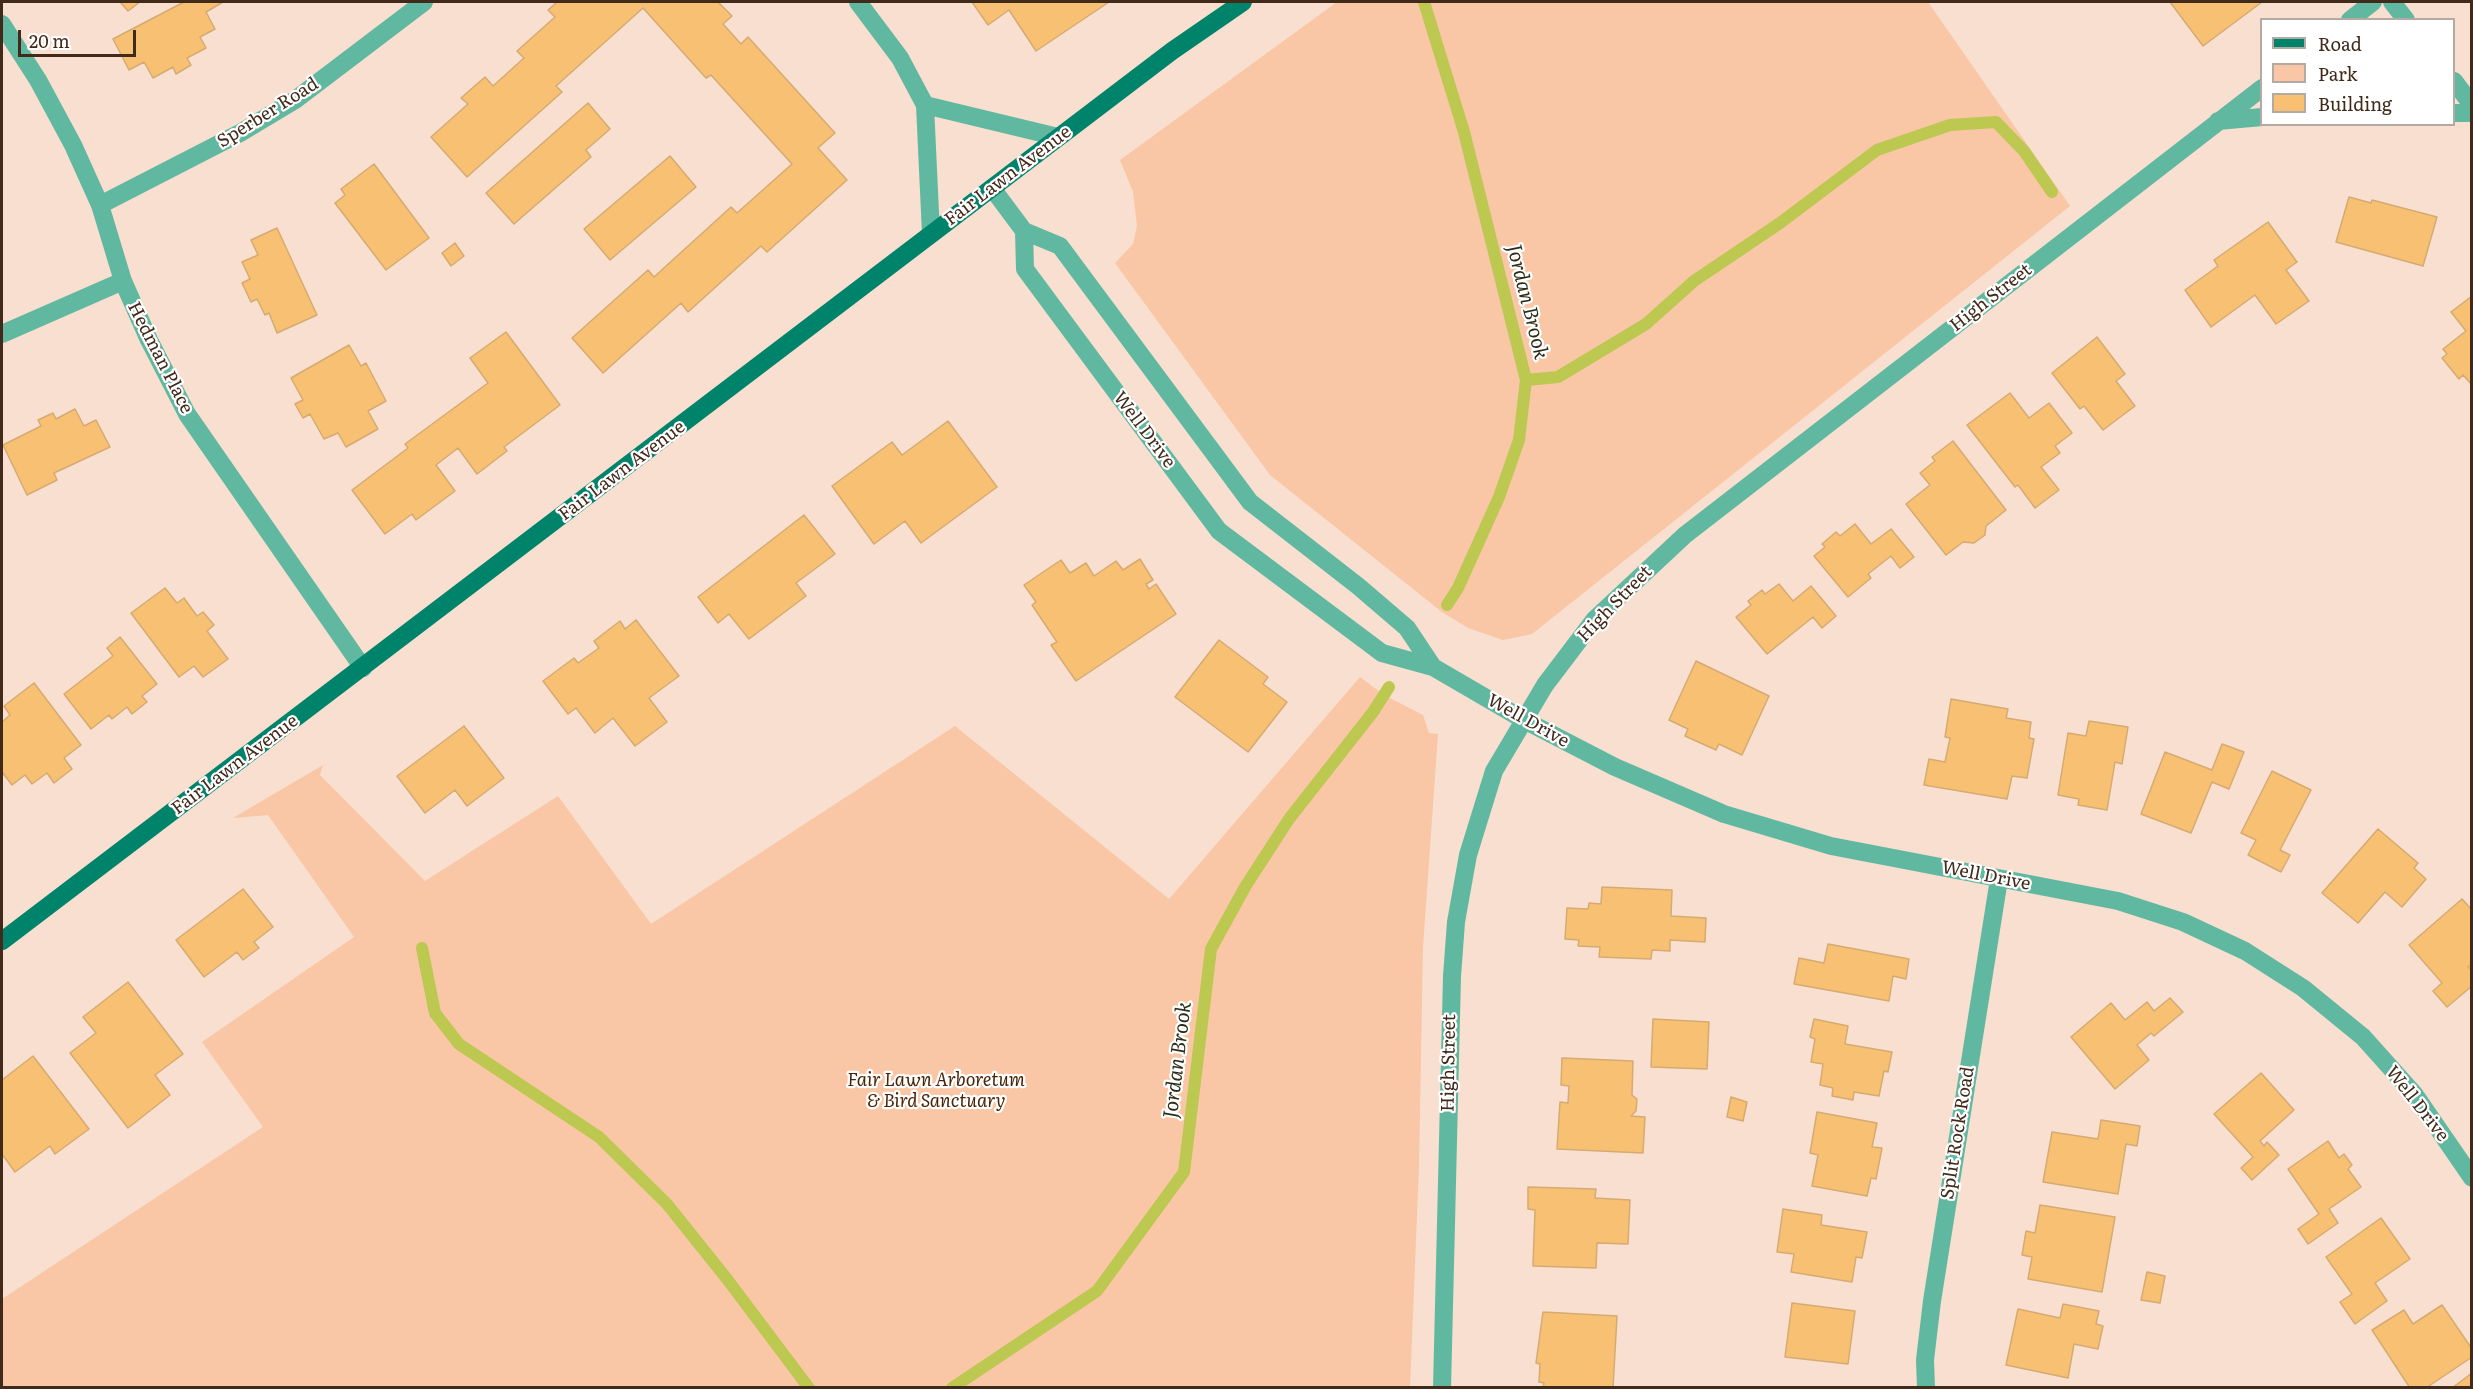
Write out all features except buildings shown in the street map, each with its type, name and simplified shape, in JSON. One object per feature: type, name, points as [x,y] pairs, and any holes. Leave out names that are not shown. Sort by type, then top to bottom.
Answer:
[{"type":"main road","name":"Fair Lawn Avenue","points":[[2,941],[1058,137],[1172,51],[1243,2]]},
{"type":"street","name":"Sperber Road","points":[[100,206],[240,133],[295,100],[424,2]]},
{"type":"street","points":[[858,2],[900,58],[925,105],[931,234]]},
{"type":"street","points":[[2352,18],[2373,2]]},
{"type":"street","points":[[2392,2],[2404,18]]},
{"type":"street","name":"Hedman Place","points":[[2,24],[53,108],[100,206],[123,280],[148,339],[188,414],[363,668]]},
{"type":"street","points":[[2455,82],[2472,105]]},
{"type":"street","name":"High Street","points":[[1442,1388],[1452,976],[1456,922],[1468,855],[1494,771],[1545,685],[1595,619],[1685,535],[2260,90]]},
{"type":"street","points":[[925,105],[1058,137]]},
{"type":"street","points":[[2455,113],[2472,113]]},
{"type":"street","points":[[2218,121],[2260,117]]},
{"type":"street","points":[[992,188],[1024,231]]},
{"type":"street","name":"Well Drive","points":[[1433,667],[1407,628],[1250,502],[1060,246],[1024,231],[1025,270],[1219,531],[1382,653],[1433,667],[1524,720],[1615,767],[1724,813],[1831,846],[2118,901],[2183,922],[2245,951],[2303,988],[2363,1037],[2415,1095],[2472,1178]]},
{"type":"street","points":[[2,334],[123,280]]},
{"type":"street","name":"Split Rock Road","points":[[1926,1388],[1925,1360],[1932,1301],[1999,879]]},
{"type":"green space","points":[[1337,2],[1928,2],[2070,206],[1532,634],[1503,640],[1468,628],[1442,612],[1270,475],[1115,263],[1133,244],[1137,226],[1133,192],[1120,160]]},
{"type":"green space","name":"Fair Lawn Arboretum & Bird Sanctuary","points":[[1360,677],[1384,695],[1423,715],[1429,733],[1438,734],[1423,947],[1419,1166],[1410,1387],[2,1387],[2,1299],[263,1127],[202,1042],[354,937],[268,815],[233,818],[323,765],[320,775],[425,881],[558,796],[651,924],[955,726],[1169,899]]},
{"type":"waterway","name":"Jordan Brook","points":[[1424,2],[1464,132],[1526,380],[1519,440],[1499,497],[1458,588],[1447,605]]},
{"type":"waterway","points":[[1526,380],[1558,377],[1646,324],[1694,281],[1780,223],[1877,150],[1950,125],[1996,122],[2024,151],[2052,192]]},
{"type":"waterway","name":"Jordan Brook","points":[[952,1388],[1097,1291],[1184,1172],[1211,949],[1245,887],[1289,819],[1373,712],[1389,687]]},
{"type":"waterway","points":[[422,948],[435,1013],[459,1044],[599,1137],[667,1204],[809,1388]]}]
